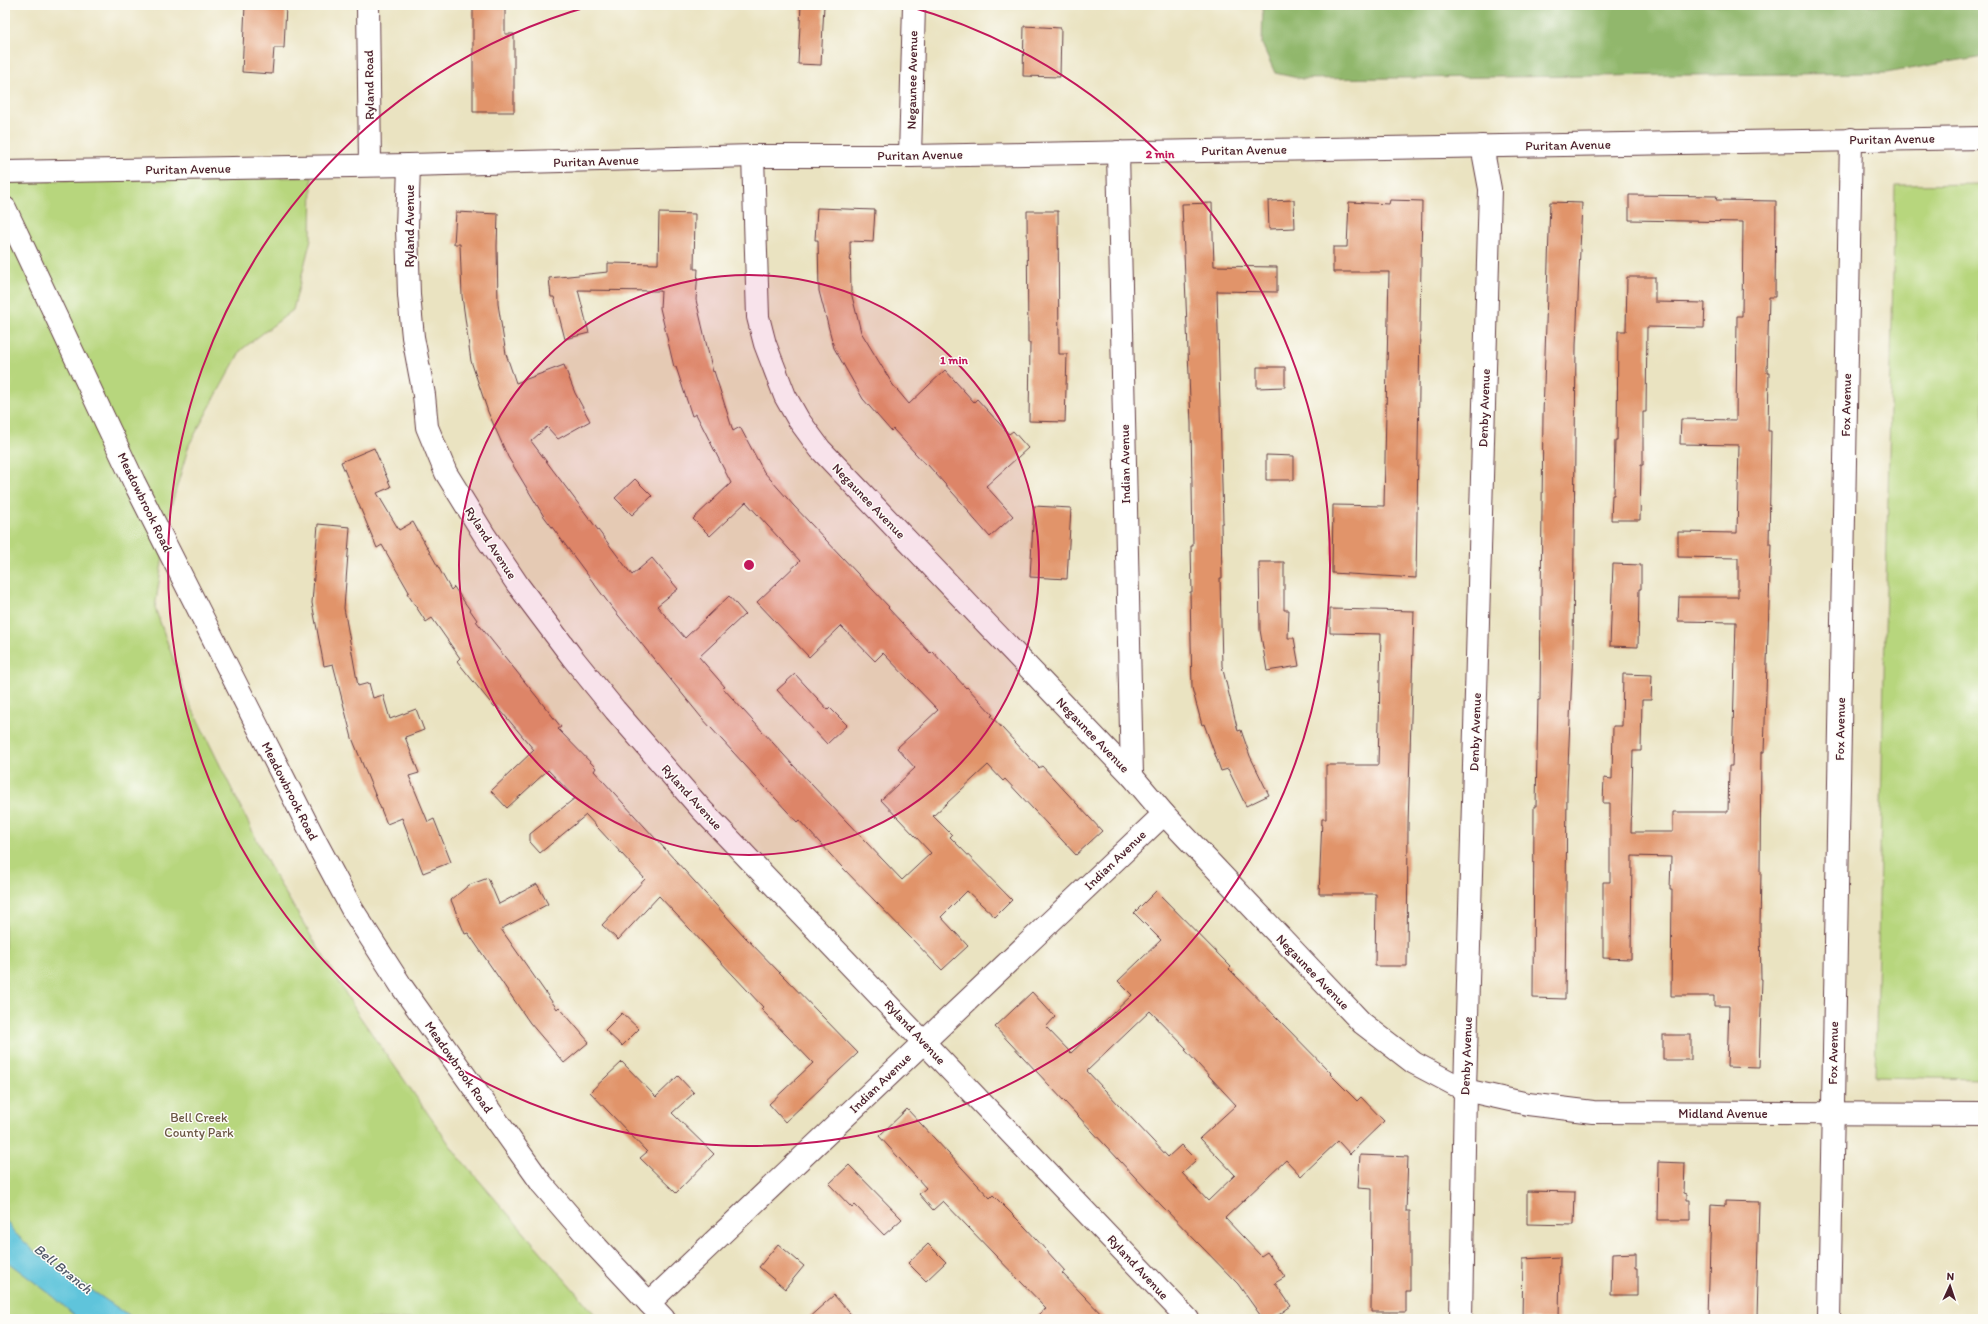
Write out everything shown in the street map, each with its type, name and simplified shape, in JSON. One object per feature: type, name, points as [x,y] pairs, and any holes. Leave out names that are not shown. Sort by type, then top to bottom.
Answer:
[{"type":"street","name":"Ryland Road","points":[[368,5],[370,165]]},
{"type":"street","name":"Negaunee Avenue","points":[[910,156],[914,5]]},
{"type":"street","name":"Puritan Avenue","points":[[5,172],[370,165],[409,166],[753,156],[910,156],[1851,139],[1983,138]]},
{"type":"street","name":"Fox Avenue","points":[[1829,1319],[1851,139]]},
{"type":"street","name":"Denby Avenue","points":[[1461,1319],[1465,1090],[1490,189],[1482,146]]},
{"type":"street","name":"Indian Avenue","points":[[1118,152],[1132,776]]},
{"type":"street","name":"Negaunee Avenue","points":[[753,156],[758,317],[774,370],[785,396],[798,419],[825,455],[1132,776],[1164,814],[1362,1023],[1414,1063],[1465,1090]]},
{"type":"street","name":"Ryland Avenue","points":[[409,166],[407,228],[409,295],[413,337],[424,395],[427,427],[446,474],[484,536],[518,586],[572,657],[702,810],[1188,1319]]},
{"type":"street","name":"Meadowbrook Road","points":[[5,208],[134,482],[317,844],[352,909],[402,987],[542,1184],[592,1242],[664,1319]]},
{"type":"street","name":"Indian Avenue","points":[[649,1303],[1164,814]]},
{"type":"street","name":"Midland Avenue","points":[[1465,1090],[1528,1104],[1593,1112],[1983,1114]]},
{"type":"green space","points":[[1263,5],[1983,5],[1983,56],[1886,73],[1302,79],[1275,73],[1262,44]]},
{"type":"green space","name":"Bell Creek County Park","points":[[312,177],[311,239],[293,310],[241,350],[189,445],[170,510],[155,608],[188,700],[272,871],[358,1014],[457,1155],[599,1319],[5,1319],[5,181]]},
{"type":"green space","points":[[1983,184],[1983,1079],[1875,1077],[1895,185]]},
{"type":"water","name":"Bell Branch","points":[[5,1219],[14,1232],[34,1251],[134,1319],[78,1319],[54,1297],[5,1260]]},
{"type":"building","points":[[245,5],[286,5],[284,48],[274,48],[272,74],[242,72]]},
{"type":"building","points":[[473,5],[505,5],[505,34],[514,34],[514,112],[473,112]]},
{"type":"building","points":[[801,5],[824,5],[821,65],[798,64]]},
{"type":"building","points":[[1024,26],[1061,28],[1060,77],[1023,76]]},
{"type":"building","points":[[1629,195],[1717,196],[1716,200],[1776,201],[1775,297],[1769,297],[1767,373],[1769,373],[1768,431],[1771,431],[1769,544],[1771,544],[1764,752],[1761,752],[1760,926],[1762,979],[1759,1068],[1727,1067],[1729,1006],[1714,1006],[1714,996],[1671,996],[1671,857],[1632,856],[1631,959],[1603,958],[1603,882],[1610,882],[1610,803],[1603,803],[1604,778],[1612,779],[1613,726],[1622,726],[1623,674],[1652,675],[1651,700],[1642,700],[1641,751],[1633,751],[1631,832],[1673,832],[1673,812],[1728,812],[1729,766],[1732,766],[1736,622],[1678,621],[1679,597],[1738,597],[1738,558],[1678,557],[1678,532],[1737,533],[1739,445],[1680,444],[1681,419],[1736,420],[1737,316],[1742,316],[1743,222],[1629,220]]},
{"type":"building","points":[[1294,200],[1295,228],[1269,229],[1268,201]]},
{"type":"building","points":[[1390,200],[1422,201],[1416,578],[1332,573],[1333,505],[1384,506],[1389,272],[1333,272],[1333,247],[1347,247],[1349,202],[1389,204]]},
{"type":"building","points":[[1550,202],[1582,203],[1576,345],[1573,648],[1567,791],[1565,999],[1533,998],[1534,806],[1536,806],[1538,700],[1540,700],[1543,415]]},
{"type":"building","points":[[1212,203],[1214,266],[1277,267],[1277,292],[1217,291],[1223,523],[1221,523],[1222,578],[1220,578],[1222,666],[1238,731],[1241,730],[1250,756],[1269,795],[1246,806],[1228,769],[1221,771],[1204,724],[1202,725],[1192,688],[1190,592],[1192,592],[1191,546],[1193,546],[1191,424],[1182,204]]},
{"type":"building","points":[[817,208],[875,210],[873,242],[850,241],[851,292],[861,332],[893,385],[909,404],[945,370],[974,402],[977,399],[1009,434],[1013,431],[1028,448],[986,486],[1013,516],[990,537],[927,464],[926,465],[893,429],[891,431],[863,399],[834,348],[819,291],[818,240],[815,240]]},
{"type":"building","points":[[1027,211],[1058,211],[1059,354],[1067,354],[1065,422],[1029,421],[1030,343],[1028,343]]},
{"type":"building","points":[[456,212],[498,214],[498,304],[506,354],[516,383],[564,365],[575,393],[590,421],[558,439],[547,427],[531,441],[632,575],[652,558],[678,589],[657,606],[685,638],[729,596],[745,614],[699,657],[725,687],[723,688],[793,765],[902,880],[931,853],[881,800],[915,768],[897,748],[938,710],[883,653],[875,661],[841,626],[809,657],[757,602],[800,561],[746,502],[710,536],[693,519],[731,483],[696,414],[692,416],[676,367],[674,367],[660,308],[661,291],[578,290],[589,333],[565,339],[554,297],[551,297],[549,278],[608,272],[608,263],[658,264],[659,213],[695,214],[694,269],[698,269],[696,300],[713,372],[714,371],[733,431],[740,427],[764,472],[794,506],[930,653],[932,651],[966,688],[967,687],[993,715],[991,716],[1039,768],[1042,766],[1102,831],[1076,855],[1005,779],[1003,781],[988,765],[933,816],[952,835],[950,837],[1012,900],[995,917],[967,891],[941,917],[968,946],[942,970],[841,866],[799,820],[797,822],[701,717],[610,605],[543,515],[508,457],[488,412],[471,361],[462,296],[460,244],[454,244]]},
{"type":"building","points":[[1627,277],[1655,277],[1655,302],[1705,303],[1704,328],[1647,327],[1646,412],[1643,412],[1643,465],[1641,465],[1640,520],[1611,520],[1612,495],[1614,495],[1615,440],[1617,440],[1618,331],[1626,331]]},
{"type":"building","points":[[1257,367],[1285,367],[1285,387],[1257,388]]},
{"type":"building","points":[[374,448],[391,487],[377,493],[399,530],[413,522],[451,590],[454,587],[477,620],[476,621],[561,727],[558,729],[596,768],[594,771],[745,937],[858,1053],[785,1122],[769,1104],[813,1063],[761,1009],[763,1007],[659,896],[618,940],[602,925],[645,879],[586,815],[540,853],[530,842],[530,834],[575,798],[548,770],[507,808],[491,791],[534,750],[496,705],[494,707],[457,661],[460,658],[432,618],[426,622],[407,593],[409,592],[382,545],[377,548],[341,462]]},
{"type":"building","points":[[1266,455],[1294,456],[1294,480],[1266,480]]},
{"type":"building","points":[[635,479],[652,496],[632,515],[615,498]]},
{"type":"building","points":[[1034,506],[1071,508],[1067,579],[1030,577]]},
{"type":"building","points":[[318,524],[350,527],[344,608],[358,686],[369,683],[373,698],[383,695],[390,719],[416,709],[424,730],[405,737],[419,773],[409,776],[428,822],[434,819],[451,862],[423,873],[402,818],[387,824],[352,738],[333,664],[324,666],[312,603]]},
{"type":"building","points":[[1259,562],[1284,562],[1284,610],[1289,610],[1288,638],[1294,638],[1299,666],[1267,671],[1260,630]]},
{"type":"building","points":[[1613,564],[1641,565],[1638,647],[1610,646]]},
{"type":"building","points":[[1330,609],[1414,611],[1408,825],[1407,966],[1375,966],[1376,894],[1319,894],[1322,819],[1326,819],[1326,765],[1378,765],[1381,634],[1330,633]]},
{"type":"building","points":[[795,674],[828,710],[830,708],[847,725],[827,744],[777,690]]},
{"type":"building","points":[[488,878],[499,904],[537,884],[548,904],[501,929],[557,1009],[559,1007],[589,1042],[564,1063],[530,1023],[468,933],[465,934],[451,900],[469,885]]},
{"type":"building","points":[[1156,891],[1231,967],[1229,969],[1331,1073],[1330,1074],[1357,1101],[1361,1097],[1384,1121],[1350,1154],[1338,1141],[1301,1176],[1286,1160],[1225,1218],[1261,1256],[1267,1252],[1285,1277],[1275,1283],[1291,1306],[1273,1319],[1263,1319],[1238,1284],[1161,1205],[995,1027],[1032,992],[1055,1017],[1046,1027],[1071,1053],[1132,995],[1118,981],[1161,940],[1134,913]],"holes":[[[1150,1011],[1187,1049],[1185,1050],[1236,1105],[1200,1138],[1235,1175],[1208,1201],[1182,1173],[1196,1160],[1181,1145],[1168,1157],[1087,1071]]]},
{"type":"building","points":[[622,1013],[639,1029],[622,1046],[605,1030]]},
{"type":"building","points":[[1663,1035],[1691,1035],[1691,1060],[1663,1060]]},
{"type":"building","points":[[622,1062],[656,1097],[678,1076],[694,1093],[672,1113],[714,1154],[676,1193],[640,1158],[647,1152],[590,1092]]},
{"type":"building","points":[[907,1109],[990,1198],[993,1195],[1026,1228],[1065,1271],[1062,1273],[1106,1319],[1033,1319],[1046,1308],[943,1201],[933,1210],[919,1194],[926,1188],[879,1136]]},
{"type":"building","points":[[1360,1155],[1408,1157],[1406,1211],[1410,1211],[1410,1291],[1406,1291],[1406,1312],[1371,1312],[1372,1189],[1358,1188]]},
{"type":"building","points":[[1658,1162],[1685,1163],[1684,1193],[1687,1194],[1687,1200],[1690,1200],[1690,1220],[1657,1220]]},
{"type":"building","points":[[849,1165],[902,1219],[884,1235],[855,1205],[852,1208],[829,1184]]},
{"type":"building","points":[[1527,1191],[1575,1192],[1574,1225],[1527,1224]]},
{"type":"building","points":[[1725,1201],[1759,1202],[1756,1319],[1708,1319],[1711,1205],[1725,1206]]},
{"type":"building","points":[[778,1244],[804,1266],[785,1289],[759,1267]]},
{"type":"building","points":[[928,1244],[946,1262],[926,1281],[908,1263]]},
{"type":"building","points":[[1636,1253],[1636,1268],[1638,1268],[1638,1295],[1611,1295],[1612,1254]]},
{"type":"building","points":[[1560,1257],[1559,1319],[1522,1319],[1523,1259]]},
{"type":"building","points":[[834,1295],[855,1319],[807,1319]]}]
